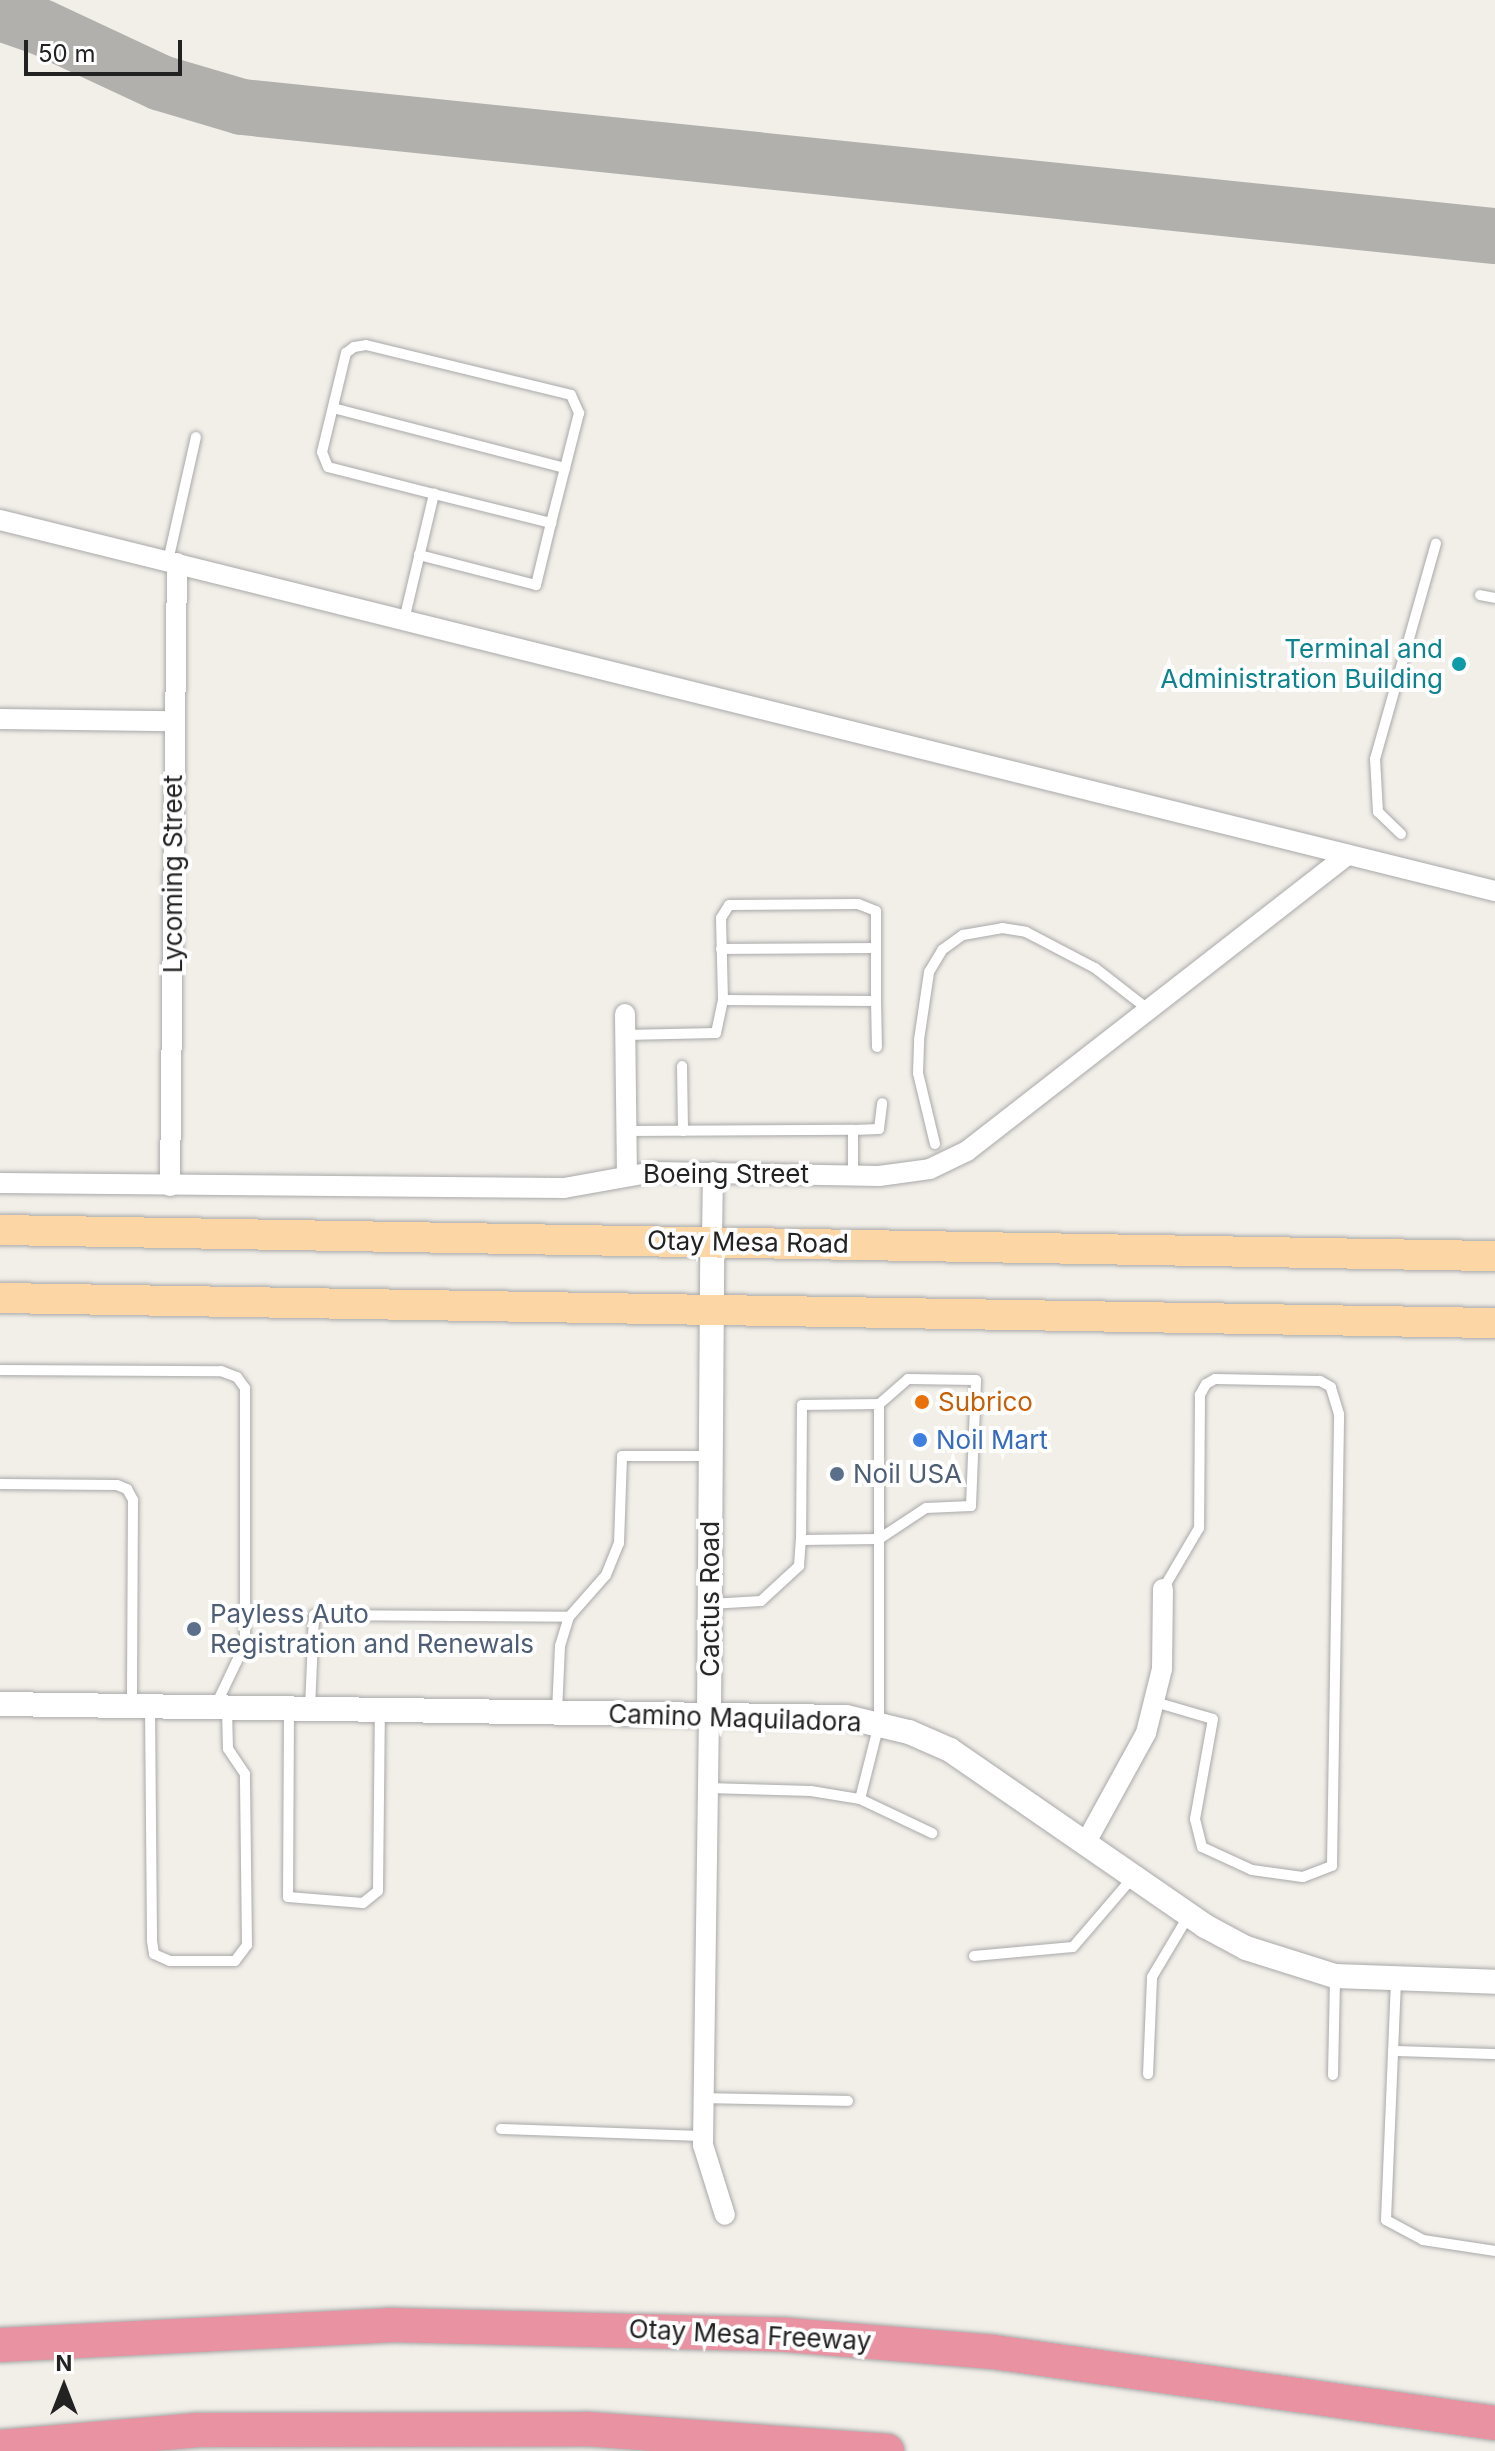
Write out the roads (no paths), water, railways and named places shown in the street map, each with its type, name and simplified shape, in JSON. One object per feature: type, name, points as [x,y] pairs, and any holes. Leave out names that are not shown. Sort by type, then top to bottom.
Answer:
[{"type":"highway","name":"Otay Mesa Freeway","points":[[0,2345],[268,2329],[550,2325],[787,2335],[993,2352],[1495,2423]]},
{"type":"highway","points":[[1313,2395],[1429,2392],[1495,2400]]},
{"type":"highway","points":[[0,2447],[198,2430],[587,2429],[887,2451]]},
{"type":"main road","name":"Otay Mesa Road","points":[[0,1230],[1495,1256]]},
{"type":"main road","points":[[0,1298],[1495,1323]]},
{"type":"street","points":[[0,520],[1495,891]]},
{"type":"street","name":"Lycoming Street","points":[[170,1186],[173,562]]},
{"type":"street","points":[[0,719],[174,721]]},
{"type":"street","name":"Boeing Street","points":[[0,1183],[564,1188],[627,1174],[904,1174],[948,1163],[1347,855]]},
{"type":"street","points":[[625,1014],[627,1174]]},
{"type":"street","name":"Cactus Road","points":[[713,1172],[703,2136],[709,2175],[725,2215]]},
{"type":"street","points":[[1085,1844],[1131,1766],[1155,1702],[1162,1669],[1163,1589]]},
{"type":"street","name":"Camino Maquiladora","points":[[0,1704],[818,1715],[879,1724],[950,1750],[1189,1915],[1246,1948],[1335,1976],[1396,1981],[1495,1982]]},
{"type":"lane","points":[[419,555],[536,585],[579,413],[571,395],[366,345],[346,353],[322,452],[328,467],[551,523]]},
{"type":"lane","points":[[333,408],[565,468]]},
{"type":"lane","points":[[173,562],[196,437]]},
{"type":"lane","points":[[404,620],[434,494]]},
{"type":"lane","points":[[1401,834],[1378,812],[1375,759],[1436,543]]},
{"type":"lane","points":[[1480,595],[1495,598]]},
{"type":"lane","points":[[625,1035],[716,1033],[723,1000],[721,918],[729,905],[858,904],[876,911],[877,1047]]},
{"type":"lane","points":[[935,1144],[918,1073],[919,1040],[929,972],[942,950],[963,935],[1002,928],[1026,932],[1095,968],[1149,1010]]},
{"type":"lane","points":[[721,949],[876,948]]},
{"type":"lane","points":[[723,1000],[876,1001]]},
{"type":"lane","points":[[682,1066],[683,1131]]},
{"type":"lane","points":[[626,1131],[879,1129],[882,1103]]},
{"type":"lane","points":[[853,1130],[853,1175]]},
{"type":"lane","points":[[0,1370],[221,1371],[237,1377],[245,1388],[245,1644],[221,1707],[228,1749],[245,1774],[247,1945],[235,1961],[170,1961],[154,1954],[133,1500],[127,1489],[0,1484]]},
{"type":"lane","points":[[710,1604],[761,1601],[799,1566],[802,1405],[879,1404],[908,1379],[976,1380],[971,1506],[926,1508],[879,1539],[801,1540]]},
{"type":"lane","points":[[1155,1702],[1213,1719],[1195,1819],[1202,1847],[1252,1870],[1303,1877],[1332,1866],[1339,1414],[1331,1387],[1320,1381],[1215,1379],[1206,1384],[1200,1395],[1199,1528],[1163,1589]]},
{"type":"lane","points":[[860,1799],[879,1724],[879,1404]]},
{"type":"lane","points":[[557,1712],[560,1646],[569,1617],[606,1575],[619,1543],[622,1456],[711,1456]]},
{"type":"lane","points":[[380,1710],[378,1891],[363,1903],[288,1897],[300,1708],[314,1615],[569,1617]]},
{"type":"lane","points":[[708,1788],[811,1791],[860,1799],[932,1833]]},
{"type":"lane","points":[[974,1956],[1073,1947],[1133,1877]]},
{"type":"lane","points":[[1148,2074],[1152,1977],[1189,1915]]},
{"type":"lane","points":[[1333,2075],[1335,1976]]},
{"type":"lane","points":[[1396,1981],[1386,2220],[1423,2240],[1495,2251]]},
{"type":"lane","points":[[1393,2051],[1495,2054]]},
{"type":"lane","points":[[704,2098],[848,2101]]},
{"type":"lane","points":[[501,2129],[703,2136]]},
{"type":"place","name":"Terminal and Administration Building","points":[[1459,664]]},
{"type":"place","name":"Subrico","points":[[922,1402]]},
{"type":"place","name":"Noil Mart","points":[[920,1440]]},
{"type":"place","name":"Noil USA","points":[[837,1474]]},
{"type":"place","name":"Payless Auto Registration and Renewals","points":[[194,1629]]}]
